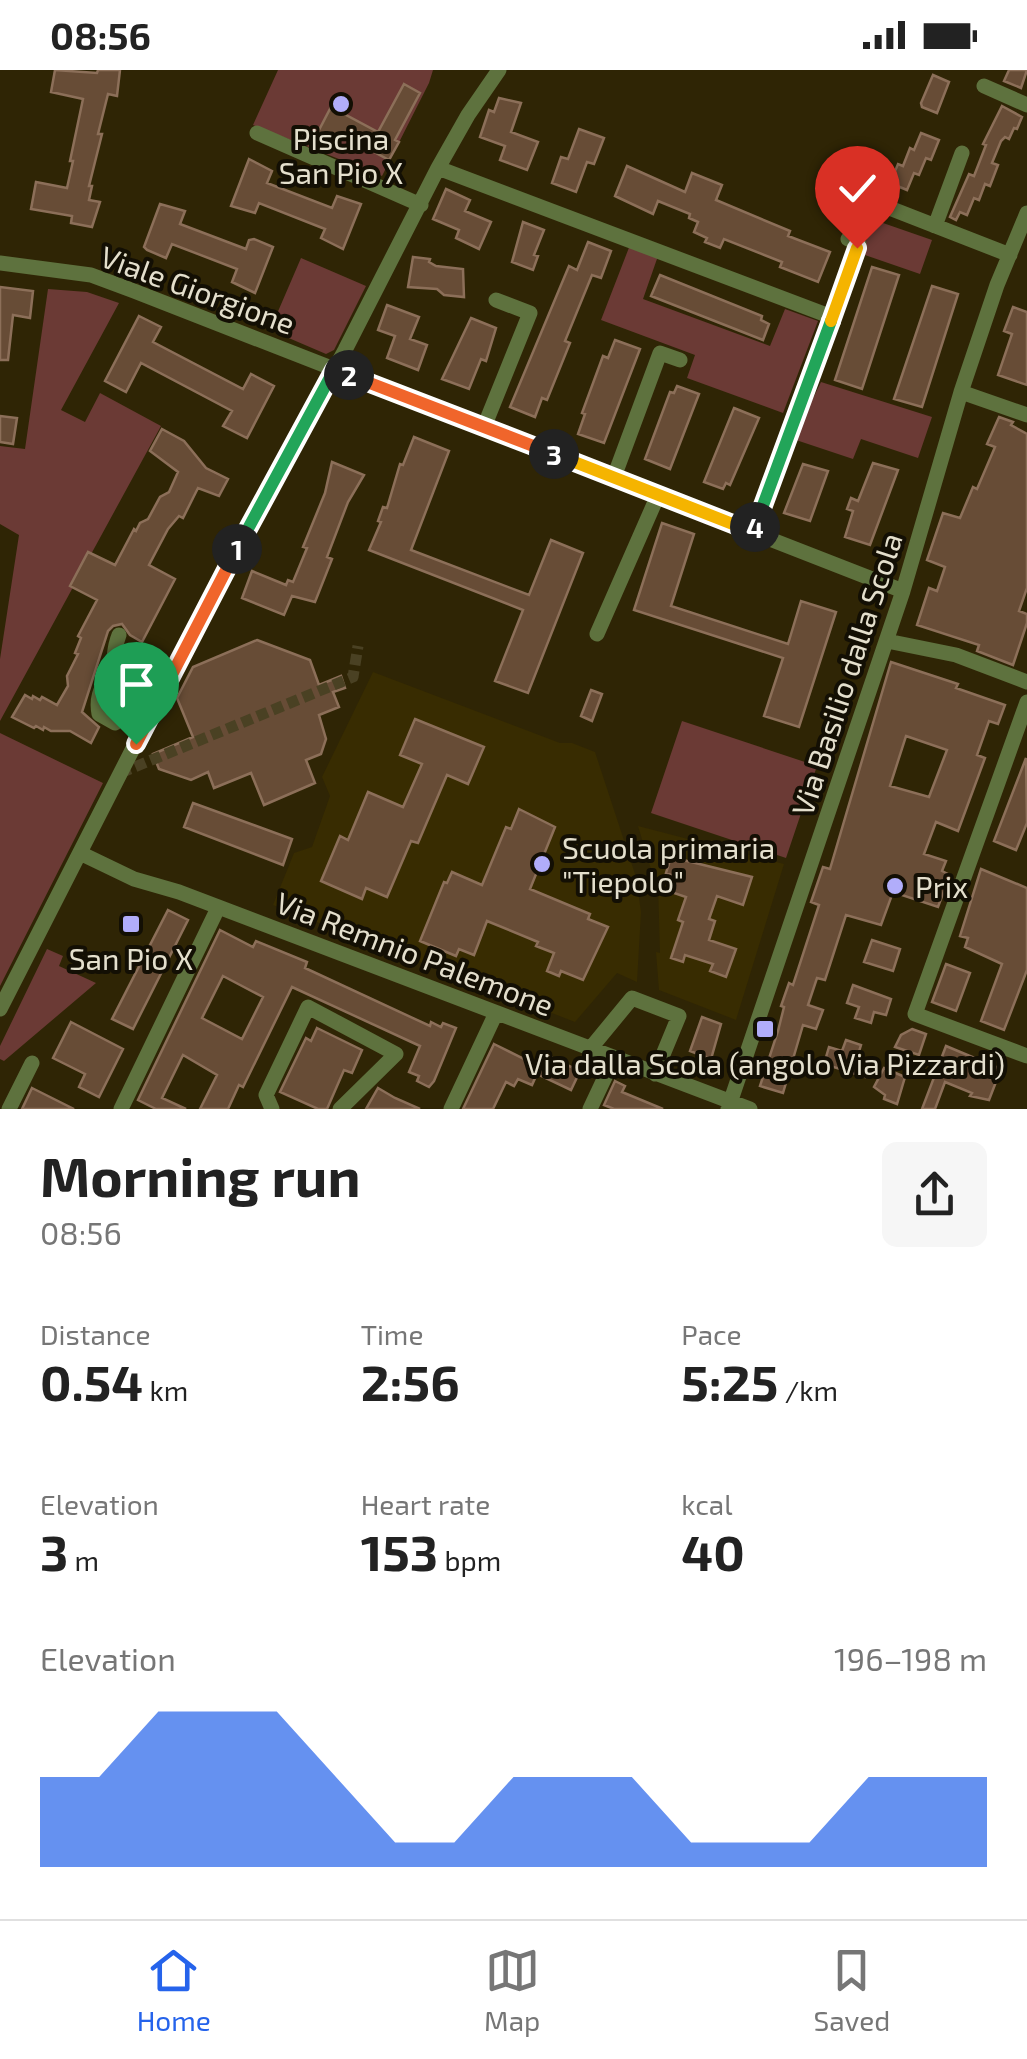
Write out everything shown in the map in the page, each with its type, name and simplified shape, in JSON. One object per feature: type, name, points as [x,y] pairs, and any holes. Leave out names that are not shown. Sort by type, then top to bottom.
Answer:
[{"type":"street","points":[[0,1008],[438,168],[499,70]]},
{"type":"street","points":[[984,86],[1027,105]]},
{"type":"street","points":[[257,133],[420,205]]},
{"type":"street","points":[[935,226],[962,153]]},
{"type":"street","points":[[438,168],[832,316]]},
{"type":"street","points":[[874,202],[1010,254]]},
{"type":"street","name":"Via Basilio dalla Scola","points":[[729,1105],[887,641],[962,392],[1027,212]]},
{"type":"street","points":[[753,532],[859,244],[848,239]]},
{"type":"street","name":"Viale Giorgione","points":[[0,263],[91,275],[903,592]]},
{"type":"street","points":[[484,427],[530,313],[496,300]]},
{"type":"street","points":[[614,477],[660,353],[680,360]]},
{"type":"street","points":[[962,392],[1027,416]]},
{"type":"street","points":[[597,634],[658,494]]},
{"type":"street","points":[[115,723],[98,714],[96,698],[114,659],[112,651],[119,635]]},
{"type":"street","points":[[887,641],[956,656],[1027,682]]},
{"type":"street","points":[[1027,702],[915,1014],[1027,1056]]},
{"type":"street","name":"Via Remnio Palemone","points":[[82,854],[134,879],[614,1058],[729,1105],[750,1109]]},
{"type":"street","points":[[122,1109],[218,908]]},
{"type":"street","points":[[590,1049],[632,998],[679,1016],[654,1074]]},
{"type":"street","points":[[272,1109],[266,1096],[308,1007],[396,1054],[340,1109]]},
{"type":"street","points":[[452,1109],[496,1014]]},
{"type":"street","points":[[590,1109],[614,1058]]},
{"type":"street","points":[[8,1109],[32,1062]]},
{"type":"shaded area","name":"Piscina San Pio X","points":[[278,70],[433,70],[382,176],[253,125]]},
{"type":"shaded area","points":[[856,186],[868,191],[860,215],[932,240],[920,274],[862,254],[867,237],[841,228]]},
{"type":"shaded area","points":[[630,245],[658,256],[643,299],[770,346],[785,309],[818,321],[783,413],[687,378],[695,355],[601,320]]},
{"type":"shaded area","points":[[301,258],[366,286],[334,350],[326,354],[270,330]]},
{"type":"shaded area","points":[[48,289],[87,292],[119,303],[61,410],[85,422],[100,393],[161,426],[0,721],[0,659],[19,535],[0,524],[0,446],[25,449]]},
{"type":"shaded area","points":[[821,382],[932,417],[918,458],[861,439],[853,459],[793,439]]},
{"type":"shaded area","points":[[373,672],[560,743],[595,752],[636,877],[641,912],[637,982],[617,973],[575,1022],[273,905],[294,853],[312,847],[330,796],[322,777]]},
{"type":"shaded area","points":[[682,721],[817,766],[786,858],[651,813]]},
{"type":"shaded area","points":[[0,733],[103,783],[0,986]]},
{"type":"shaded area","points":[[638,826],[784,864],[736,1020],[659,990],[658,884]]},
{"type":"shaded area","points":[[47,949],[63,956],[59,966],[96,983],[4,1061],[0,1059],[0,1046]]},
{"type":"building","points":[[55,70],[120,70],[117,96],[108,94],[98,134],[102,134],[89,200],[100,202],[92,227],[71,223],[72,216],[31,209],[36,182],[67,188],[73,161],[83,99],[51,92]]},
{"type":"building","points":[[1009,70],[1027,70],[1021,88],[1004,81]]},
{"type":"building","points":[[933,75],[949,82],[937,113],[921,103]]},
{"type":"building","points":[[404,84],[420,93],[389,160],[341,134],[337,142],[318,132],[331,107],[378,132]]},
{"type":"building","points":[[499,98],[521,103],[511,132],[538,142],[527,170],[500,160],[505,146],[480,137],[489,110],[494,112]]},
{"type":"building","points":[[1002,106],[1022,117],[1009,139],[1001,141],[992,163],[998,165],[990,186],[985,184],[967,215],[960,212],[956,220],[950,217],[969,174],[974,176],[986,145],[983,144]]},
{"type":"building","points":[[579,129],[604,138],[594,164],[587,162],[576,192],[552,183],[561,157],[568,159]]},
{"type":"building","points":[[921,133],[939,140],[931,160],[926,158],[919,175],[914,173],[907,190],[890,183],[898,164],[903,166]]},
{"type":"building","points":[[249,159],[272,171],[267,183],[332,208],[337,196],[361,204],[343,249],[321,238],[325,229],[259,203],[255,213],[231,206]]},
{"type":"building","points":[[627,166],[685,192],[692,173],[722,185],[716,200],[830,252],[818,282],[780,267],[782,262],[724,239],[720,248],[705,242],[707,238],[694,232],[698,222],[689,218],[690,214],[658,201],[653,214],[615,196]]},
{"type":"building","points":[[446,189],[470,200],[465,211],[491,222],[479,249],[456,238],[459,230],[433,219]]},
{"type":"building","points":[[160,204],[185,211],[180,224],[246,249],[249,240],[254,239],[273,247],[255,293],[232,282],[237,269],[172,244],[166,258],[147,250],[144,247]]},
{"type":"building","points":[[523,222],[544,230],[534,255],[538,256],[533,270],[512,262]]},
{"type":"building","points":[[588,242],[611,251],[601,278],[592,275],[565,341],[570,343],[547,400],[542,398],[535,417],[510,407],[569,266],[577,270]]},
{"type":"building","points":[[413,257],[430,259],[436,266],[463,269],[464,297],[444,295],[437,289],[408,287]]},
{"type":"building","points":[[872,267],[899,275],[862,389],[835,380]]},
{"type":"building","points":[[660,275],[762,316],[761,320],[769,324],[763,340],[651,296]]},
{"type":"building","points":[[932,286],[958,294],[922,407],[894,399]]},
{"type":"building","points":[[0,287],[33,291],[30,318],[13,315],[8,360],[0,360]]},
{"type":"building","points":[[387,305],[419,317],[410,339],[427,345],[418,370],[387,358],[395,336],[378,330]]},
{"type":"building","points":[[1013,307],[1027,312],[1027,385],[998,375],[1012,334],[1004,331]]},
{"type":"building","points":[[139,316],[161,327],[153,342],[243,389],[251,374],[274,386],[247,438],[223,426],[232,411],[141,363],[126,392],[105,381]]},
{"type":"building","points":[[471,318],[496,328],[486,361],[481,359],[469,389],[442,379]]},
{"type":"building","points":[[615,340],[640,349],[604,443],[578,434],[603,356],[608,358]]},
{"type":"building","points":[[677,386],[699,394],[670,469],[645,459],[670,392],[674,393]]},
{"type":"building","points":[[734,408],[759,418],[730,485],[726,483],[723,489],[704,482]]},
{"type":"building","points":[[0,416],[17,418],[13,444],[0,442]]},
{"type":"building","points":[[999,417],[1027,434],[1027,588],[1019,611],[1027,614],[1027,623],[1013,665],[977,651],[979,645],[917,625],[929,588],[937,591],[945,567],[927,560],[943,513],[960,518],[973,487],[977,489],[995,447],[987,444]]},
{"type":"building","points":[[162,429],[184,441],[206,468],[228,479],[219,496],[198,488],[183,518],[179,516],[168,529],[149,565],[175,579],[142,642],[122,624],[108,631],[82,712],[99,727],[91,743],[70,731],[34,728],[12,717],[25,695],[40,700],[42,697],[57,705],[68,686],[67,676],[78,654],[78,636],[97,600],[70,586],[88,552],[115,565],[134,529],[148,519],[160,497],[169,492],[178,472],[150,451]]},
{"type":"building","points":[[414,437],[449,451],[411,550],[529,595],[551,540],[583,553],[528,693],[495,681],[523,610],[369,550],[400,464],[403,465]]},
{"type":"building","points":[[332,462],[364,475],[348,502],[315,602],[292,596],[284,615],[242,598],[252,571],[286,585],[288,580],[293,582]]},
{"type":"building","points":[[873,463],[898,470],[870,545],[845,537],[853,511],[847,509],[851,498],[858,501]]},
{"type":"building","points":[[803,464],[828,471],[810,521],[784,513]]},
{"type":"building","points":[[662,523],[694,534],[671,606],[788,644],[801,601],[836,612],[799,727],[764,716],[783,658],[634,610]]},
{"type":"building","points":[[257,640],[310,660],[319,685],[341,676],[345,688],[333,692],[339,707],[319,715],[326,739],[321,754],[306,760],[315,783],[264,805],[251,773],[214,788],[208,772],[191,780],[159,769],[153,754],[193,737],[177,698],[193,667]]},
{"type":"building","points":[[891,662],[958,684],[956,688],[1005,705],[998,724],[989,721],[977,755],[985,758],[958,831],[936,822],[924,854],[946,861],[942,871],[950,875],[938,907],[893,892],[881,925],[846,915],[825,980],[817,978],[808,1005],[823,1010],[816,1029],[803,1025],[783,1093],[760,1086],[778,1031],[784,1007],[781,1006],[789,983],[793,985],[819,905],[811,902],[823,867],[830,869]],"holes":[[[906,736],[947,750],[929,797],[890,786]]]},
{"type":"building","points":[[591,690],[602,694],[592,721],[581,716]]},
{"type":"building","points":[[415,719],[484,747],[468,784],[447,775],[418,843],[411,841],[387,897],[366,888],[362,899],[321,881],[340,836],[348,840],[368,792],[403,807],[422,764],[400,755]]},
{"type":"building","points":[[1026,758],[1027,823],[1016,850],[994,841]]},
{"type":"building","points":[[193,803],[292,839],[283,865],[184,827]]},
{"type":"building","points":[[519,809],[555,827],[530,889],[590,914],[588,919],[608,927],[583,980],[561,971],[559,976],[547,971],[554,953],[536,946],[538,942],[487,921],[474,955],[459,949],[456,956],[420,941],[444,882],[452,872],[482,885],[506,827],[511,829]]},
{"type":"building","points":[[671,857],[752,877],[743,905],[717,896],[709,919],[715,921],[709,940],[736,949],[726,977],[710,971],[713,964],[685,955],[683,962],[671,958],[683,922],[678,920],[686,897],[671,892],[676,877],[666,873]]},
{"type":"building","points":[[981,869],[1027,888],[1027,970],[1004,1030],[981,1021],[1002,964],[965,947],[968,938],[960,936]]},
{"type":"building","points":[[168,910],[188,920],[133,1029],[112,1019]]},
{"type":"building","points":[[220,930],[253,947],[256,941],[307,962],[305,968],[430,1026],[431,1022],[456,1028],[429,1087],[409,1072],[420,1046],[292,987],[243,1087],[239,1085],[228,1109],[200,1109],[217,1075],[183,1055],[162,1098],[186,1109],[156,1109],[138,1100]],"holes":[[[223,976],[263,997],[242,1039],[202,1018]]]},
{"type":"building","points":[[872,940],[900,949],[893,971],[864,962]]},
{"type":"building","points":[[946,964],[970,973],[956,1011],[932,1002]]},
{"type":"building","points":[[853,985],[891,999],[886,1015],[874,1012],[871,1023],[855,1018],[859,1007],[847,1003]]},
{"type":"building","points":[[702,1017],[721,1024],[711,1059],[690,1051]]},
{"type":"building","points":[[71,1022],[123,1049],[99,1097],[79,1087],[85,1074],[53,1058]]},
{"type":"building","points":[[317,1028],[362,1050],[352,1073],[344,1070],[327,1109],[318,1109],[280,1092],[306,1038],[311,1041]]},
{"type":"building","points":[[912,1029],[926,1034],[919,1055],[895,1047],[901,1035]]},
{"type":"building","points":[[846,1040],[861,1045],[857,1058],[870,1063],[865,1077],[824,1064],[829,1047],[842,1051]]},
{"type":"building","points":[[494,1044],[540,1067],[532,1085],[518,1079],[514,1086],[506,1082],[493,1109],[463,1109]]},
{"type":"building","points":[[946,1046],[1001,1069],[989,1100],[970,1096],[972,1093],[945,1082],[935,1109],[922,1109]]},
{"type":"building","points":[[548,1056],[580,1071],[571,1090],[539,1075]]},
{"type":"building","points":[[884,1068],[905,1077],[897,1104],[884,1099],[885,1095],[874,1087]]},
{"type":"building","points":[[615,1081],[625,1086],[622,1092],[663,1109],[614,1109],[604,1105]]},
{"type":"building","points":[[32,1088],[74,1109],[22,1109]]},
{"type":"building","points":[[378,1088],[395,1098],[420,1109],[366,1109]]},
{"type":"tunnel","points":[[120,773],[353,677],[358,646]]},
{"type":"place","name":"Piscina San Pio X","points":[[341,104]]},
{"type":"place","name":"Scuola primaria \"Tiepolo\"","points":[[542,864]]},
{"type":"place","name":"Prix","points":[[895,886]]},
{"type":"place","name":"San Pio X","points":[[131,924]]},
{"type":"place","name":"Via dalla Scola (angolo Via Pizzardi)","points":[[765,1029]]},
{"type":"route","points":[[136,744],[334,370],[753,532],[857,248]]}]
